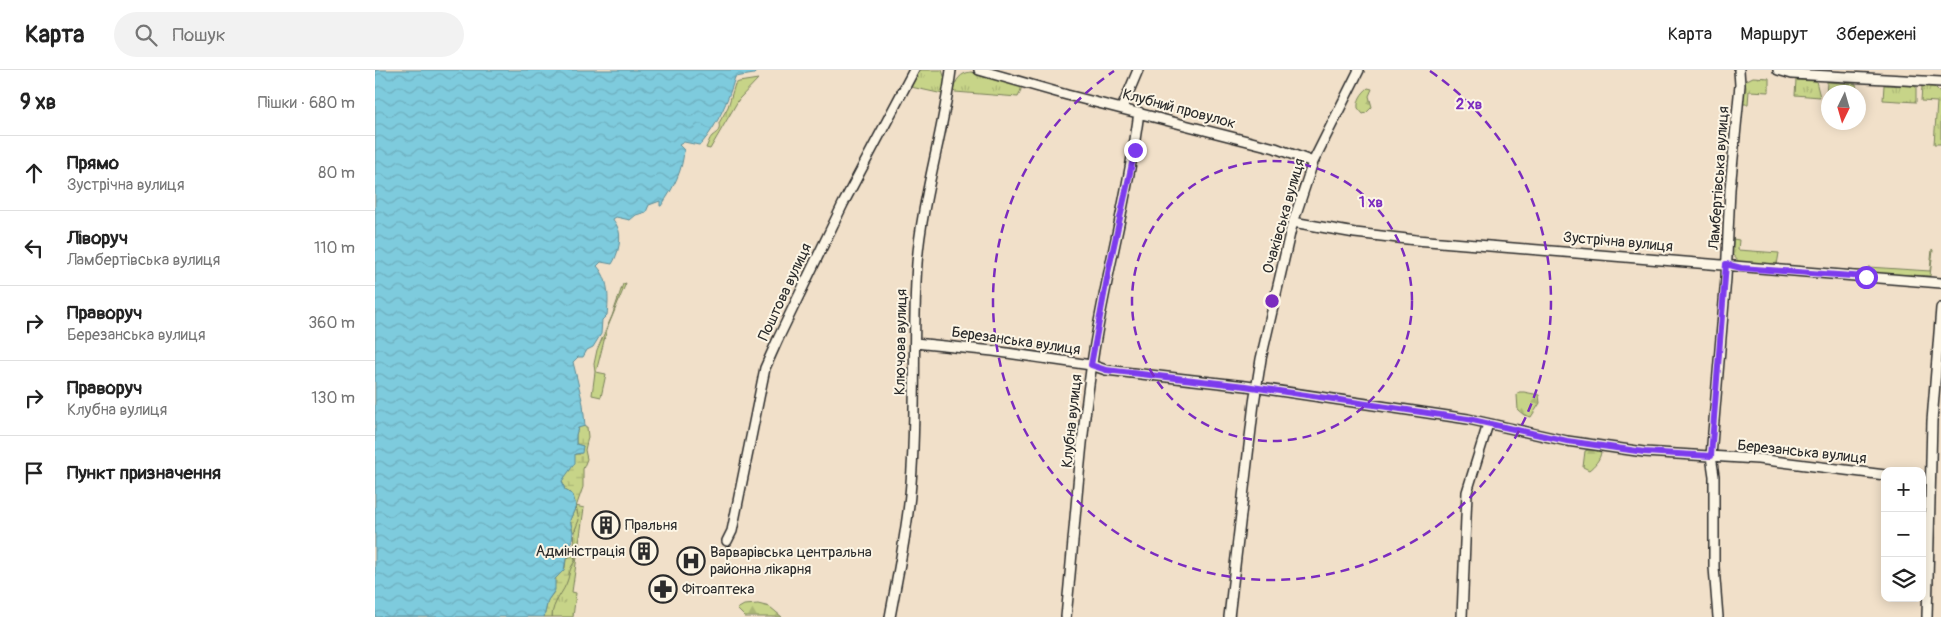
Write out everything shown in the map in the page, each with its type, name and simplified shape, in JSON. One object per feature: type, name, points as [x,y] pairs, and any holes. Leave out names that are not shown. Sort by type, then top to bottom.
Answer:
[{"type":"street","name":"Поштова вулиця","points":[[727,542],[732,531],[765,368],[777,339],[840,210],[914,70]]},
{"type":"street","name":"Ключова вулиця","points":[[891,617],[911,482],[919,244],[933,164],[946,107],[951,70]]},
{"type":"street","name":"Клубний провулок","points":[[979,70],[1275,148],[1313,162]]},
{"type":"street","points":[[1122,108],[1138,70]]},
{"type":"street","name":"Очаківська вулиця","points":[[1229,617],[1257,388],[1269,323],[1293,222],[1313,162],[1359,70]]},
{"type":"street","name":"Ламбертівська вулиця","points":[[1717,617],[1711,456],[1730,189],[1740,85],[1739,70]]},
{"type":"street","points":[[1778,70],[1792,74],[1941,82]]},
{"type":"street","name":"Клубна вулиця","points":[[1067,617],[1091,365],[1108,274],[1135,150],[1139,112]]},
{"type":"street","name":"Зустрічна вулиця","points":[[1293,222],[1355,233],[1416,240],[1941,283]]},
{"type":"street","points":[[1927,617],[1926,481],[1941,308]]},
{"type":"street","name":"Березанська вулиця","points":[[915,343],[993,351],[1091,365],[1106,370],[1257,388],[1468,419],[1567,441],[1644,452],[1758,459],[1881,474]]},
{"type":"street","points":[[1462,617],[1467,492],[1488,424]]},
{"type":"green space","points":[[920,70],[942,70],[945,79],[943,94],[911,87]]},
{"type":"green space","points":[[971,72],[1022,85],[1020,93],[1018,97],[955,92],[953,90],[959,78]]},
{"type":"green space","points":[[1753,77],[1769,78],[1769,92],[1749,91],[1748,104],[1743,104],[1745,81]]},
{"type":"green space","points":[[758,79],[739,99],[710,149],[706,148],[711,137],[718,130],[735,84]]},
{"type":"green space","points":[[1796,80],[1816,81],[1820,97],[1795,95]]},
{"type":"green space","points":[[1827,82],[1856,85],[1827,85]]},
{"type":"green space","points":[[1884,85],[1916,86],[1916,102],[1883,100]]},
{"type":"green space","points":[[1922,86],[1934,87],[1941,94],[1941,144],[1934,144],[1937,102],[1921,101]]},
{"type":"green space","points":[[1368,88],[1372,89],[1369,96],[1372,107],[1363,114],[1358,108],[1358,102]]},
{"type":"green space","points":[[1733,239],[1739,240],[1738,250],[1779,253],[1777,265],[1739,262],[1732,254]]},
{"type":"green space","points":[[1932,249],[1930,276],[1868,273],[1868,267],[1930,271]]},
{"type":"green space","points":[[626,283],[607,329],[596,372],[606,374],[601,397],[592,395],[597,350],[623,284]]},
{"type":"green space","points":[[1519,392],[1539,395],[1540,403],[1531,417],[1524,415],[1518,410],[1517,395]]},
{"type":"green space","points":[[580,426],[587,427],[588,437],[585,450],[587,459],[583,469],[583,487],[576,507],[579,520],[573,532],[570,520],[576,506],[572,494],[565,490],[562,481],[575,454],[580,454],[583,446],[576,444],[576,433]]},
{"type":"green space","points":[[1592,449],[1601,452],[1595,465],[1589,470],[1583,467],[1585,451]]},
{"type":"green space","points":[[576,506],[584,508],[572,592],[576,593],[573,617],[552,617],[552,609],[576,559],[573,554],[572,556],[577,519]]},
{"type":"green space","points":[[574,554],[575,561],[554,607],[552,617],[544,617],[548,600],[554,592],[555,579],[565,568],[566,559]]},
{"type":"green space","points":[[758,604],[770,607],[782,617],[745,617],[737,609],[744,605]]},
{"type":"water","points":[[375,70],[758,70],[754,74],[735,77],[722,112],[702,143],[699,145],[684,142],[679,145],[684,150],[682,165],[673,186],[661,206],[660,201],[649,205],[646,212],[636,215],[630,220],[616,217],[613,219],[620,235],[616,256],[612,264],[601,262],[597,266],[606,283],[607,315],[602,320],[601,334],[593,347],[587,350],[583,357],[578,357],[573,362],[583,404],[585,426],[578,428],[576,435],[576,444],[583,446],[582,453],[575,454],[575,463],[562,481],[565,490],[573,495],[576,506],[570,520],[573,532],[570,555],[566,559],[564,570],[555,579],[555,590],[548,600],[544,617],[375,617]]},
{"type":"place","name":"Пральня","points":[[606,525]]},
{"type":"place","name":"Адміністрація","points":[[644,551]]},
{"type":"place","name":"Варварівська центральна районна лікарня","points":[[691,561]]},
{"type":"place","name":"Фітоаптека","points":[[663,589]]},
{"type":"route","points":[[1135,150],[1109,268],[1091,365],[1106,370],[1245,386],[1468,419],[1537,436],[1644,452],[1711,456],[1715,425],[1726,264],[1741,268],[1866,277]]}]
